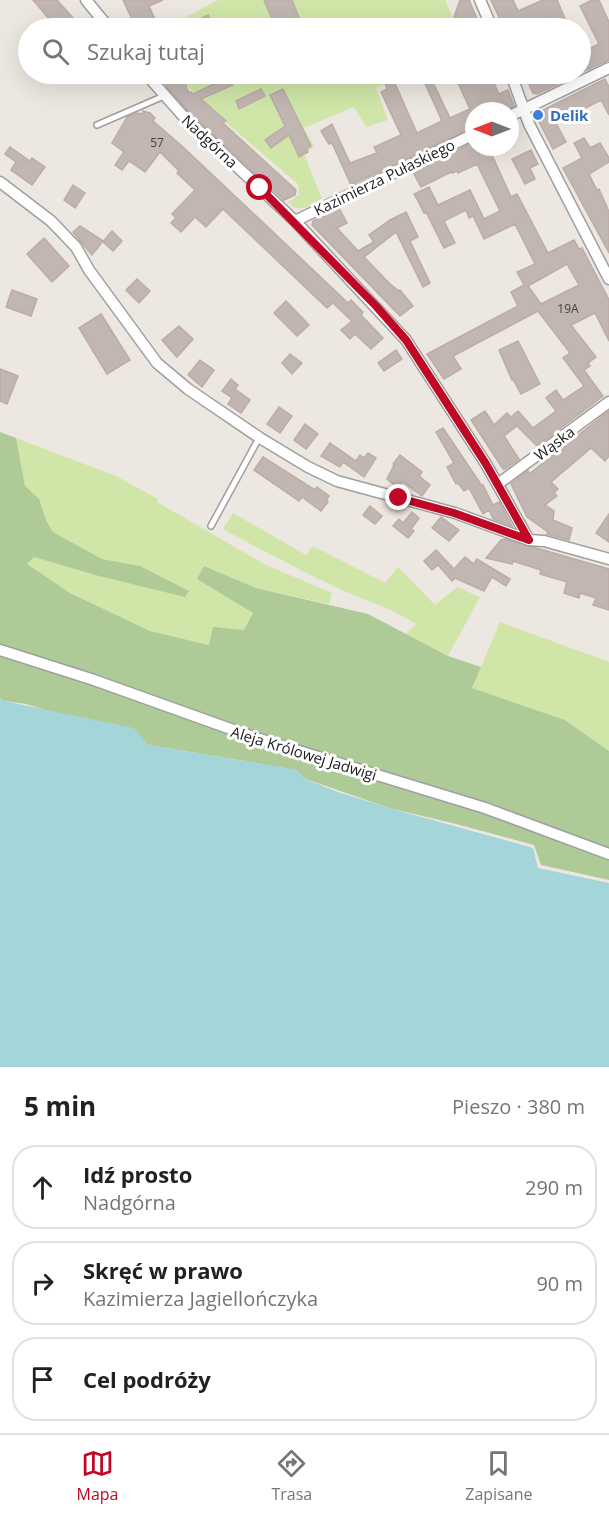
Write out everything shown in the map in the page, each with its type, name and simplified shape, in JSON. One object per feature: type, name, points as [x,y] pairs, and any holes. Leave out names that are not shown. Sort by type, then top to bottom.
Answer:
[{"type":"street","points":[[86,0],[101,18]]},
{"type":"street","points":[[480,0],[488,18]]},
{"type":"street","points":[[591,77],[609,68]]},
{"type":"street","name":"Nadgórna","points":[[154,84],[294,221],[406,340],[498,484],[528,542]]},
{"type":"street","points":[[515,84],[529,124],[608,276]]},
{"type":"street","points":[[519,112],[576,84]]},
{"type":"street","name":"Kazimierza Pułaskiego","points":[[294,221],[465,138]]},
{"type":"street","points":[[0,182],[51,220],[76,247],[90,270],[158,363],[188,389],[260,438],[308,467],[338,481],[454,513],[528,542],[544,541],[609,559]]},
{"type":"street","name":"Wąska","points":[[498,484],[609,402]]},
{"type":"street","name":"Aleja Królowej Jadwigi","points":[[0,650],[149,699],[181,713],[254,737],[485,808],[609,854]]},
{"type":"lane","points":[[97,125],[164,96]]},
{"type":"lane","points":[[211,526],[260,438]]},
{"type":"green space","points":[[218,0],[445,0],[453,18],[185,18]]},
{"type":"green space","points":[[186,84],[385,84],[376,88],[388,120],[366,127],[354,107],[304,128],[314,147],[304,154],[322,199],[308,206],[296,208],[288,202],[299,195],[298,184]]},
{"type":"green space","points":[[0,432],[16,438],[25,486],[39,499],[53,532],[102,559],[140,566],[189,591],[185,597],[34,557],[27,564],[70,593],[150,631],[209,645],[213,627],[244,630],[253,613],[197,579],[204,566],[256,588],[368,614],[448,656],[481,667],[472,688],[565,720],[609,751],[609,880],[541,865],[534,845],[389,808],[303,778],[297,770],[148,745],[144,740],[26,704],[4,701],[0,698]]},
{"type":"green space","points":[[16,438],[116,476],[266,565],[332,593],[329,604],[256,588],[204,566],[198,579],[253,613],[244,631],[210,645],[150,631],[70,593],[26,565],[34,557],[95,575],[140,566],[102,559],[53,532],[39,500],[25,486]]},
{"type":"green space","points":[[233,513],[306,555],[313,546],[385,583],[398,567],[435,605],[457,587],[480,597],[448,656],[406,634],[416,624],[313,576],[223,529]]},
{"type":"green space","points":[[500,622],[609,662],[609,751],[565,720],[472,688]]},
{"type":"water","points":[[0,698],[4,701],[134,728],[148,745],[298,770],[303,778],[338,792],[533,848],[538,868],[609,883],[609,1067],[0,1067]]},
{"type":"building","points":[[33,0],[57,0],[73,18],[48,18]]},
{"type":"building","points":[[123,0],[163,0],[149,6],[154,18],[131,18]]},
{"type":"building","points":[[264,0],[292,0],[299,18],[272,18]]},
{"type":"building","points":[[460,0],[469,0],[477,18],[456,18]]},
{"type":"building","points":[[491,0],[513,0],[518,11],[543,0],[557,0],[565,18],[550,18],[549,16],[544,18],[499,18]]},
{"type":"building","points":[[592,0],[599,0],[609,22],[609,60],[591,68],[591,48],[599,44],[591,28],[591,18],[586,18],[580,6]]},
{"type":"building","points":[[605,79],[609,87],[609,115],[601,100],[556,123],[566,142],[553,149],[536,116],[537,113]]},
{"type":"building","points":[[166,84],[185,84],[189,93],[193,94],[214,84],[232,84],[201,99],[226,121],[223,123],[296,190],[295,195],[284,200],[189,112]]},
{"type":"building","points":[[385,84],[395,84],[417,133],[442,121],[425,84],[434,84],[450,118],[465,111],[465,131],[351,185],[332,143],[329,144],[321,131],[332,124],[350,163],[377,153],[374,147],[401,135],[381,92],[387,89]]},
{"type":"building","points":[[458,84],[494,84],[499,94],[508,90],[512,102],[467,102]]},
{"type":"building","points":[[529,84],[558,84],[537,94],[533,93]]},
{"type":"building","points":[[261,89],[265,96],[239,109],[236,101]]},
{"type":"building","points":[[283,89],[311,146],[306,149],[308,152],[299,157],[289,135],[271,148],[265,140],[285,126],[270,95]]},
{"type":"building","points":[[143,111],[150,113],[155,118],[153,121],[348,303],[351,300],[363,312],[361,315],[383,338],[371,349],[355,334],[350,339],[341,330],[352,321],[333,303],[327,308],[223,209],[206,227],[195,217],[181,232],[171,223],[176,218],[172,214],[195,190],[177,173],[179,171],[160,152],[145,172],[129,161],[122,170],[115,165],[124,152],[112,143],[127,117],[137,113],[143,114]]},
{"type":"building","points":[[584,138],[590,148],[600,143],[609,158],[609,162],[589,174],[597,190],[599,189],[609,212],[609,253],[563,168],[582,158],[574,143]]},
{"type":"building","points":[[465,146],[465,156],[492,156],[511,197],[517,194],[548,253],[574,240],[579,249],[582,248],[609,300],[609,341],[595,313],[571,325],[596,357],[588,363],[590,366],[584,370],[603,396],[537,446],[517,426],[504,436],[519,459],[505,469],[471,420],[485,411],[494,425],[507,413],[511,417],[518,411],[533,428],[556,411],[546,398],[556,390],[563,400],[584,386],[563,358],[570,353],[538,311],[453,356],[461,369],[444,379],[427,354],[518,306],[511,292],[524,285],[517,272],[535,264],[515,224],[484,239],[473,216],[469,218],[466,210],[444,221],[455,243],[444,248],[414,194],[429,187],[438,205],[470,190],[484,219],[500,211],[477,164],[458,173],[457,171],[451,172],[421,187],[413,172]],"holes":[[[567,264],[579,285],[541,304],[528,286]]]},
{"type":"building","points":[[10,147],[30,161],[32,158],[45,167],[32,185],[11,170],[16,162],[5,154]]},
{"type":"building","points":[[531,150],[538,164],[530,168],[535,179],[525,184],[512,159]]},
{"type":"building","points":[[73,185],[85,193],[75,208],[64,200]]},
{"type":"building","points":[[339,208],[347,223],[337,228],[358,251],[374,242],[369,235],[406,212],[418,237],[410,241],[430,283],[423,287],[396,232],[364,257],[390,284],[400,290],[413,306],[400,316],[312,225],[313,221]]},
{"type":"building","points":[[80,226],[103,241],[92,255],[73,232]]},
{"type":"building","points":[[112,231],[122,241],[113,251],[103,242]]},
{"type":"building","points":[[44,238],[69,266],[52,282],[27,254]]},
{"type":"building","points":[[137,279],[150,291],[139,303],[126,290]]},
{"type":"building","points":[[12,290],[37,299],[31,316],[6,307]]},
{"type":"building","points":[[286,301],[309,325],[297,336],[274,313]]},
{"type":"building","points":[[101,314],[130,360],[107,374],[79,328]]},
{"type":"building","points":[[179,326],[193,339],[177,357],[162,340]]},
{"type":"building","points":[[518,341],[540,384],[521,394],[499,350]]},
{"type":"building","points":[[396,350],[402,359],[384,371],[378,363]]},
{"type":"building","points":[[290,354],[302,363],[292,374],[282,363]]},
{"type":"building","points":[[200,360],[214,370],[202,387],[188,375]]},
{"type":"building","points":[[0,369],[18,376],[7,404],[0,401]]},
{"type":"building","points":[[231,379],[238,385],[235,389],[250,400],[241,413],[228,404],[232,398],[222,391]]},
{"type":"building","points":[[279,407],[292,416],[280,433],[267,424]]},
{"type":"building","points":[[609,411],[609,456],[605,461],[591,448],[551,482],[558,489],[554,493],[557,496],[545,505],[554,511],[553,520],[572,528],[569,540],[547,534],[548,532],[527,517],[511,484],[528,471],[529,474]]},
{"type":"building","points":[[305,424],[318,434],[306,449],[294,440]]},
{"type":"building","points":[[443,428],[483,485],[493,505],[499,502],[512,526],[493,519],[489,510],[483,514],[469,488],[464,491],[458,483],[456,484],[447,467],[454,463],[436,432]]},
{"type":"building","points":[[330,443],[356,461],[360,455],[364,458],[368,453],[376,458],[364,477],[343,462],[340,467],[321,456]]},
{"type":"building","points":[[400,455],[422,472],[419,476],[430,485],[422,496],[403,482],[398,488],[387,479],[393,464]]},
{"type":"building","points":[[263,457],[315,490],[317,487],[329,496],[326,501],[328,502],[321,511],[302,497],[299,501],[254,470]]},
{"type":"building","points":[[370,506],[382,516],[375,524],[363,515]]},
{"type":"building","points":[[412,512],[419,518],[411,529],[414,531],[408,538],[393,526],[399,519],[403,523]]},
{"type":"building","points":[[609,514],[609,542],[596,533]]},
{"type":"building","points":[[441,517],[459,530],[449,541],[432,528]]},
{"type":"building","points":[[505,539],[609,569],[609,610],[593,605],[596,598],[580,593],[579,598],[564,593],[567,582],[540,574],[541,570],[513,561],[512,564],[486,558],[501,540]]},
{"type":"building","points":[[436,550],[454,569],[465,557],[474,564],[477,559],[510,579],[506,586],[492,577],[484,591],[455,578],[452,581],[438,565],[432,570],[424,561]]},
{"type":"place","name":"Delik","points":[[538,115]]},
{"type":"route","points":[[260,188],[376,306],[406,340],[486,464],[529,540],[454,513],[399,498]]}]
